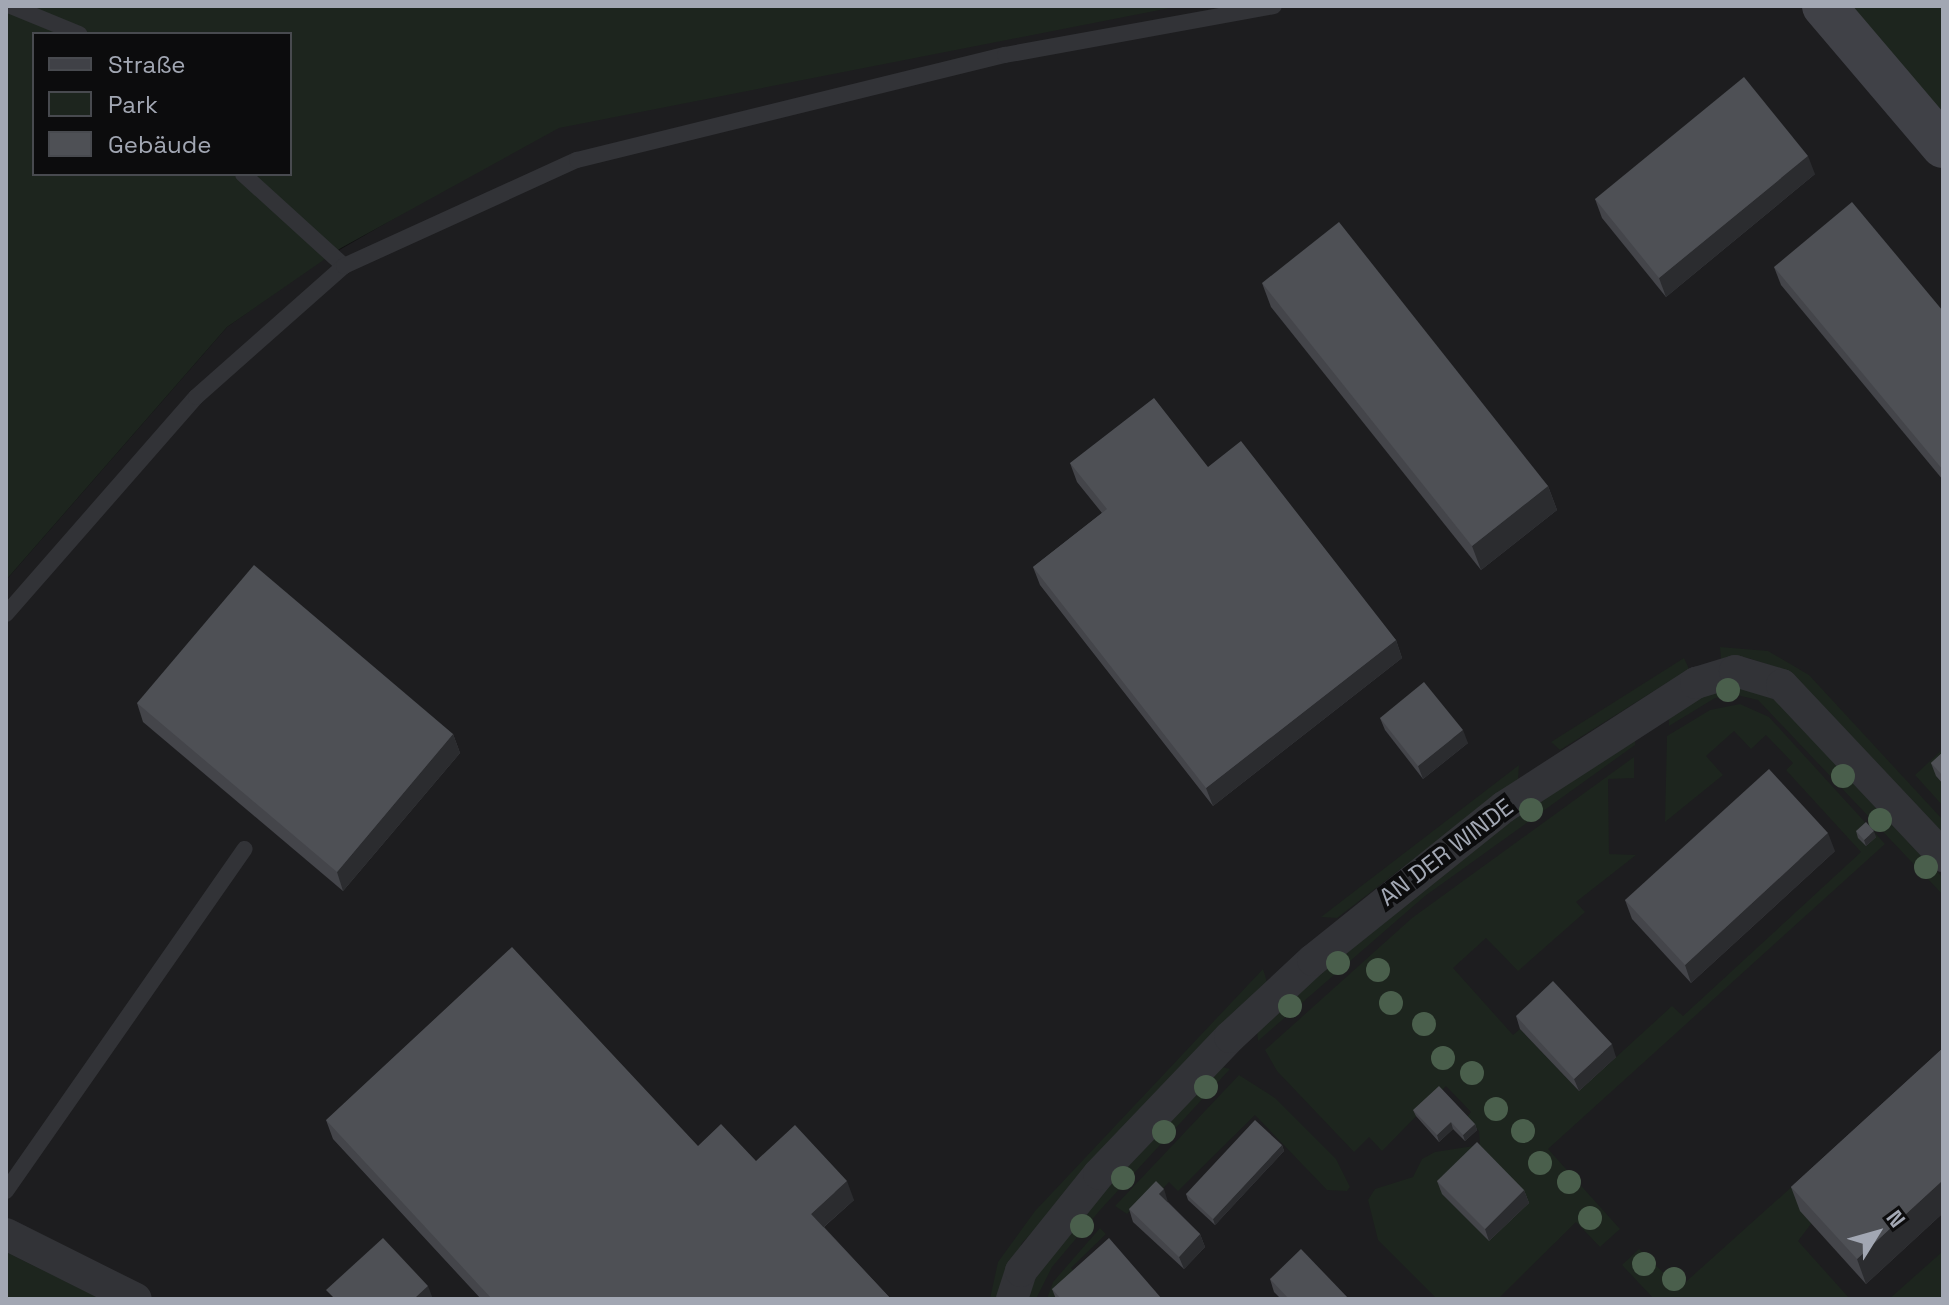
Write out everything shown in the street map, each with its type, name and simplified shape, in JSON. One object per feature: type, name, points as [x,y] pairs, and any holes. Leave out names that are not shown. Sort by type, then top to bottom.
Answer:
[{"type":"main road","points":[[1824,6],[1943,146]]},
{"type":"street","name":"AN DER WINDE","points":[[1012,1299],[1021,1271],[1099,1174],[1230,1037],[1313,960],[1504,807],[1696,683],[1735,671],[1782,685],[1943,856]]},
{"type":"street","points":[[6,1234],[136,1299]]},
{"type":"lane","points":[[11,6],[74,32]]},
{"type":"lane","points":[[6,614],[196,397],[344,266],[577,160],[1005,55],[1274,6]]},
{"type":"lane","points":[[245,176],[344,266]]},
{"type":"lane","points":[[6,1191],[245,849]]},
{"type":"shaded area","points":[[1173,6],[1848,6],[1943,119],[1943,1299],[41,1299],[6,1281],[6,580],[227,327],[317,263],[553,126]]},
{"type":"green space","points":[[6,6],[1180,6],[559,128],[341,248],[227,327],[6,580]]},
{"type":"green space","points":[[1848,6],[1943,6],[1943,119]]},
{"type":"green space","points":[[1720,647],[1768,651],[1809,675],[1943,820],[1943,837],[1772,666],[1748,658],[1721,659]]},
{"type":"green space","points":[[1684,658],[1689,669],[1560,750],[1551,742]]},
{"type":"green space","points":[[1753,687],[1782,704],[1943,878],[1943,895],[1758,700],[1737,695],[1715,698],[1669,726],[1669,714],[1712,688]]},
{"type":"green space","points":[[1740,704],[1769,717],[1885,844],[1548,1149],[1620,1229],[1600,1247],[1576,1222],[1498,1299],[1437,1299],[1378,1240],[1368,1200],[1375,1189],[1413,1177],[1422,1159],[1435,1152],[1480,1145],[1479,1131],[1467,1117],[1471,1112],[1446,1086],[1382,1151],[1369,1137],[1354,1152],[1277,1071],[1265,1050],[1412,918],[1634,757],[1634,778],[1608,779],[1609,854],[1636,855],[1576,902],[1585,912],[1518,971],[1486,938],[1453,968],[1513,1035],[1520,1029],[1579,1091],[1672,1006],[1683,1016],[1861,852],[1786,770],[1793,763],[1766,735],[1751,749],[1734,731],[1706,756],[1723,775],[1665,822],[1667,736],[1710,710]]},
{"type":"green space","points":[[1635,734],[1635,745],[1425,896],[1258,1041],[1257,1030],[1414,890]]},
{"type":"green space","points":[[1943,749],[1943,769],[1936,776],[1943,784],[1943,806],[1915,775]]},
{"type":"green space","points":[[1519,765],[1518,779],[1337,918],[1321,917]]},
{"type":"green space","points":[[1263,969],[1267,982],[1022,1243],[1000,1299],[990,1299],[998,1262],[1035,1211]]},
{"type":"green space","points":[[1943,1051],[1798,1241],[1850,1299],[1654,1299],[1622,1265],[1639,1249],[1679,1288]]},
{"type":"green space","points":[[1219,1066],[1230,1069],[1052,1267],[1036,1299],[1026,1299],[1028,1288],[1095,1200]]},
{"type":"green space","points":[[1239,1075],[1275,1098],[1336,1159],[1350,1187],[1347,1191],[1327,1190],[1255,1115],[1178,1191],[1169,1182],[1157,1195],[1150,1190],[1127,1214],[1115,1206]]},
{"type":"green space","points":[[1100,1228],[1106,1234],[1071,1268],[1083,1283],[1065,1299],[1047,1299],[1053,1282]]},
{"type":"green space","points":[[1943,1251],[1943,1299],[1889,1299]]},
{"type":"green space","points":[[6,1252],[102,1299],[6,1299]]},
{"type":"building","points":[[1744,77],[1808,156],[1659,278],[1595,199]]},
{"type":"building","points":[[1852,202],[1943,311],[1943,470],[1774,267]]},
{"type":"building","points":[[1339,222],[1548,486],[1472,546],[1262,283]]},
{"type":"building","points":[[1154,398],[1208,467],[1241,441],[1396,640],[1206,788],[1033,567],[1107,509],[1070,463]]},
{"type":"building","points":[[254,565],[453,734],[337,872],[137,703]]},
{"type":"building","points":[[1424,682],[1463,730],[1418,766],[1380,718]]},
{"type":"building","points":[[1943,752],[1943,776],[1931,763]]},
{"type":"building","points":[[1769,769],[1828,833],[1685,965],[1625,900]]},
{"type":"building","points":[[1866,822],[1874,831],[1864,840],[1856,831]]},
{"type":"building","points":[[512,947],[698,1146],[721,1124],[756,1161],[795,1125],[847,1181],[811,1214],[891,1299],[492,1299],[326,1120]]},
{"type":"building","points":[[1553,981],[1612,1044],[1574,1079],[1516,1016]]},
{"type":"building","points":[[1943,1048],[1943,1180],[1857,1259],[1791,1187]]},
{"type":"building","points":[[1439,1086],[1475,1124],[1463,1135],[1451,1122],[1437,1135],[1413,1110]]},
{"type":"building","points":[[1255,1120],[1282,1145],[1213,1219],[1186,1194]]},
{"type":"building","points":[[1477,1142],[1524,1190],[1485,1229],[1437,1181]]},
{"type":"building","points":[[1156,1181],[1164,1189],[1159,1194],[1200,1234],[1179,1257],[1129,1209]]},
{"type":"building","points":[[383,1238],[428,1286],[414,1299],[335,1299],[326,1290]]},
{"type":"building","points":[[1109,1238],[1162,1299],[1061,1299],[1052,1289]]},
{"type":"building","points":[[1301,1249],[1349,1299],[1289,1299],[1270,1279]]}]
